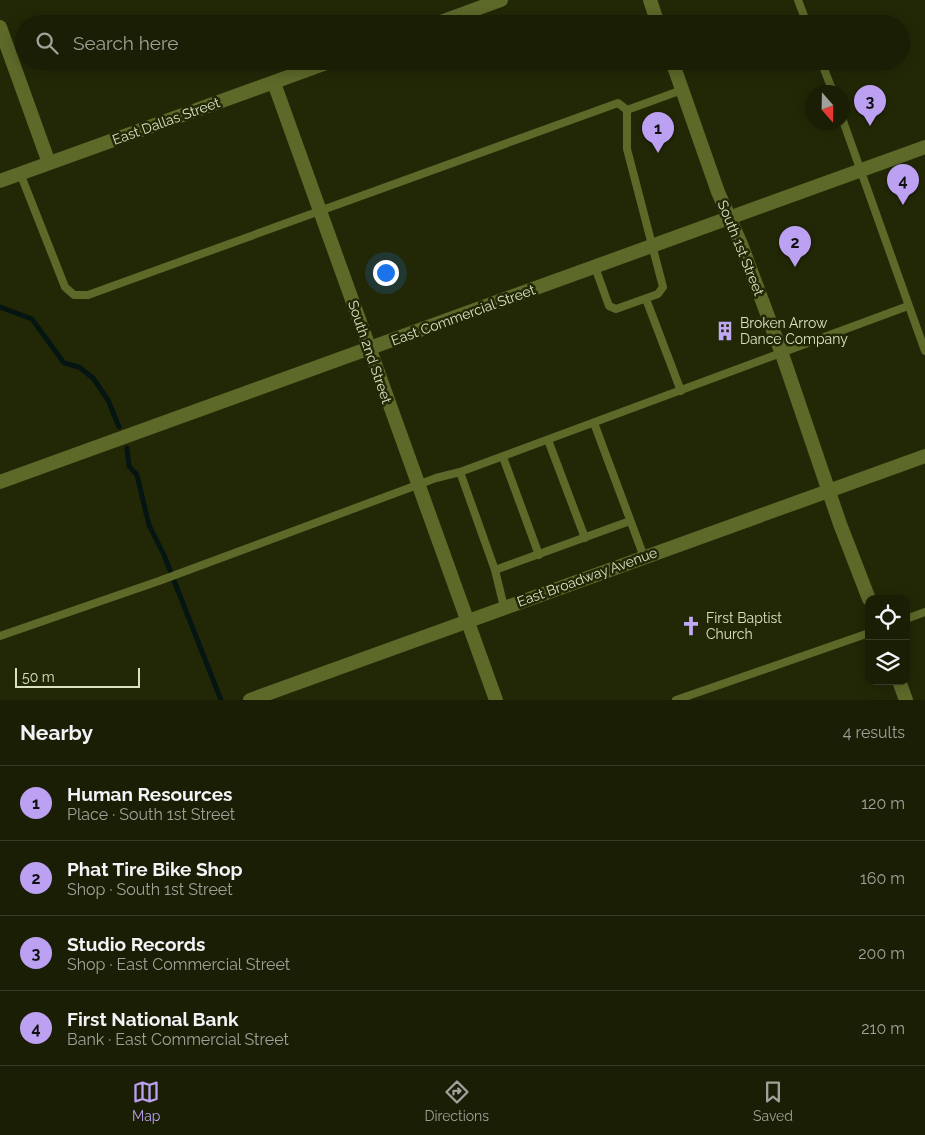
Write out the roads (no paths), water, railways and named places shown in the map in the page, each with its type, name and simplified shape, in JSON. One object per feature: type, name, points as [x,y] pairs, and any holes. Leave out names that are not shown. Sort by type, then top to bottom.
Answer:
[{"type":"street","points":[[460,15],[501,0]]},
{"type":"street","points":[[650,0],[655,15]]},
{"type":"street","points":[[0,27],[15,69]]},
{"type":"street","points":[[15,70],[49,163]]},
{"type":"street","name":"East Dallas Street","points":[[0,181],[308,70]]},
{"type":"street","name":"South 1st Street","points":[[675,70],[718,192],[730,218],[782,354],[829,491],[868,595]]},
{"type":"street","name":"South 2nd Street","points":[[274,83],[368,349],[496,700]]},
{"type":"street","name":"East Commercial Street","points":[[0,482],[925,147]]},
{"type":"street","name":"East Broadway Avenue","points":[[250,700],[925,456]]},
{"type":"street","points":[[900,685],[906,700]]},
{"type":"lane","points":[[798,0],[804,15]]},
{"type":"lane","points":[[824,70],[830,85]]},
{"type":"lane","points":[[627,110],[682,90]]},
{"type":"lane","points":[[20,173],[61,280],[69,291],[80,296],[88,295],[320,212],[618,103],[627,110]]},
{"type":"lane","points":[[595,267],[609,306],[619,309],[658,294],[663,287],[627,149],[627,110]]},
{"type":"lane","points":[[847,130],[925,351]]},
{"type":"lane","points":[[646,299],[681,391]]},
{"type":"lane","points":[[0,636],[159,581],[418,485],[460,472],[908,306]]},
{"type":"lane","points":[[594,423],[644,557]]},
{"type":"lane","points":[[548,440],[585,538]]},
{"type":"lane","points":[[504,456],[539,554]]},
{"type":"lane","points":[[460,472],[496,570],[504,607]]},
{"type":"lane","points":[[496,570],[630,521]]},
{"type":"lane","points":[[910,618],[925,612]]},
{"type":"lane","points":[[676,700],[865,633]]},
{"type":"waterway","points":[[0,307],[32,319],[64,363],[79,367],[93,378],[108,400],[119,427]]},
{"type":"waterway","points":[[127,448],[129,466],[137,475],[149,525],[164,555],[221,700]]},
{"type":"place","name":"Studio Records","points":[[870,126]]},
{"type":"place","name":"Human Resources","points":[[658,153]]},
{"type":"place","name":"First National Bank","points":[[903,205]]},
{"type":"place","name":"Phat Tire Bike Shop","points":[[795,267]]},
{"type":"place","name":"Broken Arrow Dance Company","points":[[725,331]]},
{"type":"place","name":"First Baptist Church","points":[[691,626]]}]
